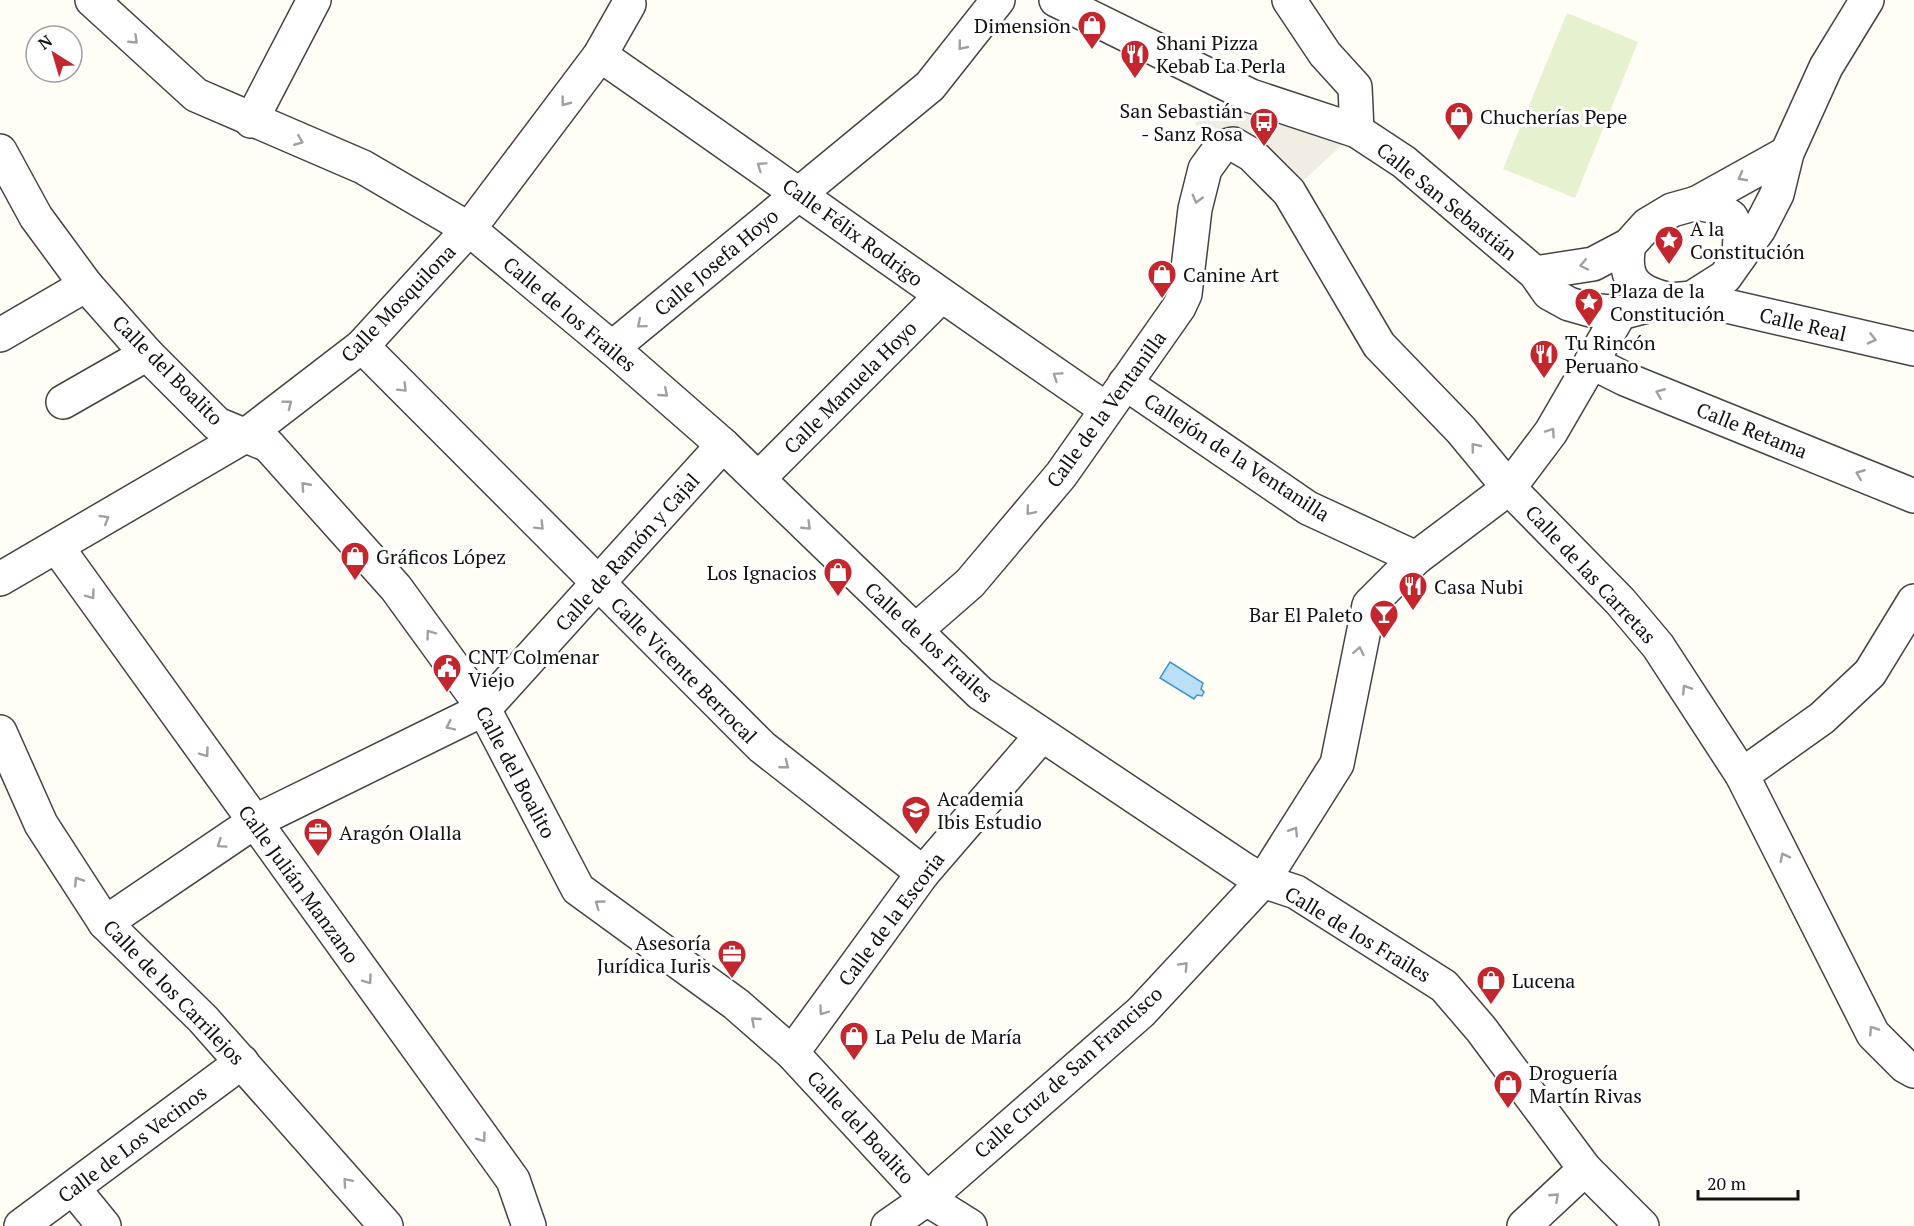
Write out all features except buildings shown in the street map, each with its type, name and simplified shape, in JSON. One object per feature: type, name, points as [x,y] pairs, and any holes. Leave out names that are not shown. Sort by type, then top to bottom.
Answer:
[{"type":"street","name":"Calle de los Frailes","points":[[92,0],[196,95],[251,121],[363,167],[469,229],[612,348],[723,445],[980,693],[1263,881],[1296,892],[1444,986],[1480,1029],[1585,1168],[1642,1226]]},
{"type":"street","name":"Calle Josefa Hoyo","points":[[612,348],[930,86],[998,0]]},
{"type":"street","name":"Calle San Sebastián","points":[[1056,0],[1251,96],[1357,131],[1404,162],[1535,273]]},
{"type":"street","name":"Calle San Sebastián","points":[[1105,0],[1149,46]]},
{"type":"street","name":"Calle San Sebastián","points":[[1289,0],[1325,54],[1355,87],[1357,131]]},
{"type":"street","points":[[1788,153],[1697,203],[1672,210],[1647,225],[1629,245],[1593,264],[1535,273],[1549,293],[1569,304],[1590,310],[1620,313],[1681,299],[1725,277],[1759,229],[1777,194],[1788,153],[1826,67],[1867,0]]},
{"type":"street","name":"Calle Mosquilona","points":[[0,579],[57,548],[245,436],[362,346],[469,229],[600,55],[629,3]]},
{"type":"street","points":[[251,121],[310,6]]},
{"type":"street","name":"Calle Félix Rodrigo","points":[[600,55],[800,193],[940,296],[1106,409]]},
{"type":"street","name":"Calle de las Carretas","points":[[1221,147],[1233,144],[1252,155],[1289,192],[1379,345],[1461,430],[1509,488],[1620,602],[1658,646],[1742,776],[1873,1034],[1905,1066],[1914,1071]]},
{"type":"street","name":"Calle de la Ventanilla","points":[[915,632],[970,583],[1061,475],[1179,307],[1185,294],[1195,209],[1205,169],[1221,147]]},
{"type":"street","name":"Calle del Boalito","points":[[0,151],[36,217],[86,285],[147,354],[217,424],[268,445],[396,588],[484,709],[578,889],[736,1004],[792,1053],[927,1198],[970,1226]]},
{"type":"street","points":[[1697,203],[1716,207],[1731,218],[1740,236],[1739,257]]},
{"type":"street","points":[[1629,245],[1625,264],[1632,283],[1649,295],[1681,299]]},
{"type":"street","points":[[0,335],[86,285]]},
{"type":"street","name":"Calle Manuela Hoyo","points":[[759,478],[940,296]]},
{"type":"street","name":"Calle Real","points":[[1681,299],[1914,349]]},
{"type":"street","points":[[1590,362],[1620,313]]},
{"type":"street","name":"Calle Vicente Berrocal","points":[[362,346],[762,747],[923,873]]},
{"type":"street","points":[[63,402],[147,354]]},
{"type":"street","name":"Calle Cruz de San Francisco","points":[[888,1226],[927,1198],[1141,1012],[1263,881],[1336,764],[1369,605],[1416,558],[1509,488],[1551,432],[1590,362]]},
{"type":"street","name":"Calle Retama","points":[[1590,362],[1625,379],[1914,496]]},
{"type":"street","name":"Callejón de la Ventanilla","points":[[1125,383],[1308,508],[1416,558]]},
{"type":"street","name":"Calle de Ramón y Cajal","points":[[105,923],[254,822],[484,709],[723,445]]},
{"type":"street","name":"Calle Julián Manzano","points":[[57,548],[513,1180],[529,1226]]},
{"type":"street","points":[[1742,776],[1822,718],[1870,673],[1914,601]]},
{"type":"street","name":"Calle de los Carrilejos","points":[[0,732],[41,824],[105,923],[203,1019],[386,1226]]},
{"type":"street","name":"Calle de la Escoria","points":[[792,1053],[923,873],[1042,735]]},
{"type":"street","name":"Calle de Los Vecinos","points":[[21,1226],[242,1062]]},
{"type":"street","points":[[1524,1226],[1585,1168]]},
{"type":"street","points":[[73,1188],[104,1226]]},
{"type":"green space","points":[[1567,13],[1638,42],[1575,198],[1503,169]]},
{"type":"shaded area","points":[[1251,96],[1357,131],[1303,181],[1289,192],[1270,200],[1221,147],[1194,123]]},
{"type":"water","points":[[1170,662],[1203,683],[1202,696],[1197,695],[1194,699],[1160,678]]},
{"type":"place","name":"Dimension","points":[[1092,50]]},
{"type":"place","name":"Shani Pizza Kebab La Perla","points":[[1135,80]]},
{"type":"place","name":"Chucherías Pepe","points":[[1459,142]]},
{"type":"place","name":"San Sebastián - Sanz Rosa","points":[[1264,148]]},
{"type":"place","name":"A la Constitución","points":[[1669,266]]},
{"type":"place","name":"Canine Art","points":[[1162,300]]},
{"type":"place","name":"Plaza de la Constitución","points":[[1589,328]]},
{"type":"place","name":"Tu Rincón Peruano","points":[[1544,380]]},
{"type":"place","name":"Gráficos López","points":[[355,582]]},
{"type":"place","name":"Los Ignacios","points":[[838,598]]},
{"type":"place","name":"Casa Nubi","points":[[1413,612]]},
{"type":"place","name":"Bar El Paleto","points":[[1384,640]]},
{"type":"place","name":"CNT Colmenar Viejo","points":[[447,694]]},
{"type":"place","name":"Academia Ibis Estudio","points":[[916,836]]},
{"type":"place","name":"Aragón Olalla","points":[[318,858]]},
{"type":"place","name":"Asesoría Jurídica Iuris","points":[[732,980]]},
{"type":"place","name":"Lucena","points":[[1491,1006]]},
{"type":"place","name":"La Pelu de María","points":[[854,1062]]},
{"type":"place","name":"Droguería Martín Rivas","points":[[1508,1110]]}]
